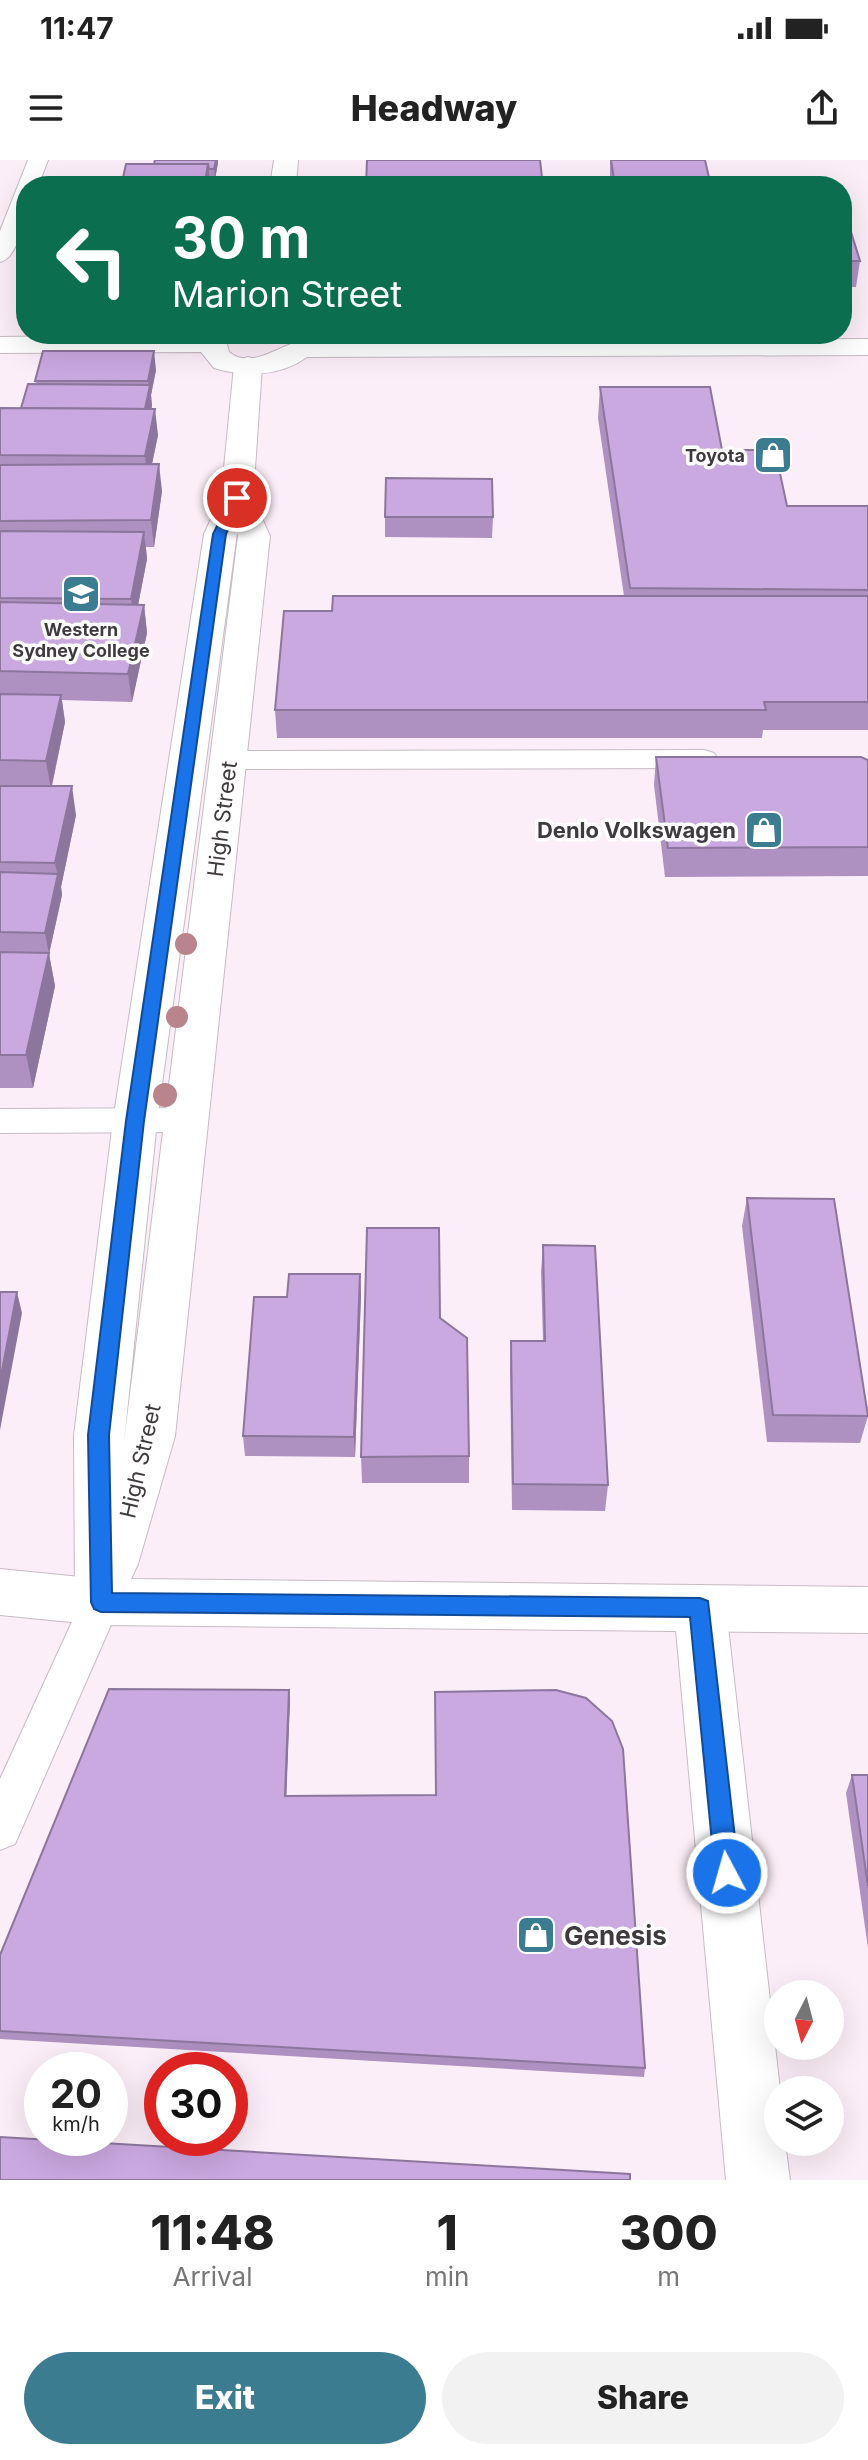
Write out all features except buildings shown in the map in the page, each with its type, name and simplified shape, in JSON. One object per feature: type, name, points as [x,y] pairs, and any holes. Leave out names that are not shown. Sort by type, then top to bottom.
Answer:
[{"type":"street","points":[[0,345],[31,344]]},
{"type":"street","points":[[217,344],[218,357],[248,366],[282,362],[295,344]]},
{"type":"street","points":[[582,344],[868,347]]},
{"type":"street","name":"High Street","points":[[101,1602],[150,1436],[187,1120],[219,752],[254,536],[237,498],[248,366]]},
{"type":"street","name":"High Street","points":[[101,1602],[99,1435],[135,1121],[183,791],[219,752]]},
{"type":"street","points":[[0,1592],[101,1602],[868,1610]]},
{"type":"street","points":[[700,1608],[758,2180]]},
{"type":"lane","points":[[0,256],[16,216]]},
{"type":"lane","points":[[183,791],[219,752],[726,759]]},
{"type":"lane","points":[[0,1121],[187,1120]]},
{"type":"lane","points":[[0,1829],[65,1677],[101,1602]]},
{"type":"place","name":"Toyota","points":[[773,455]]},
{"type":"place","name":"Western Sydney College","points":[[81,594]]},
{"type":"place","name":"Denlo Volkswagen","points":[[764,830]]},
{"type":"place","name":"Genesis","points":[[536,1935]]},
{"type":"route","points":[[237,498],[220,534],[135,1121],[99,1435],[101,1602],[700,1608],[727,1873]]}]
